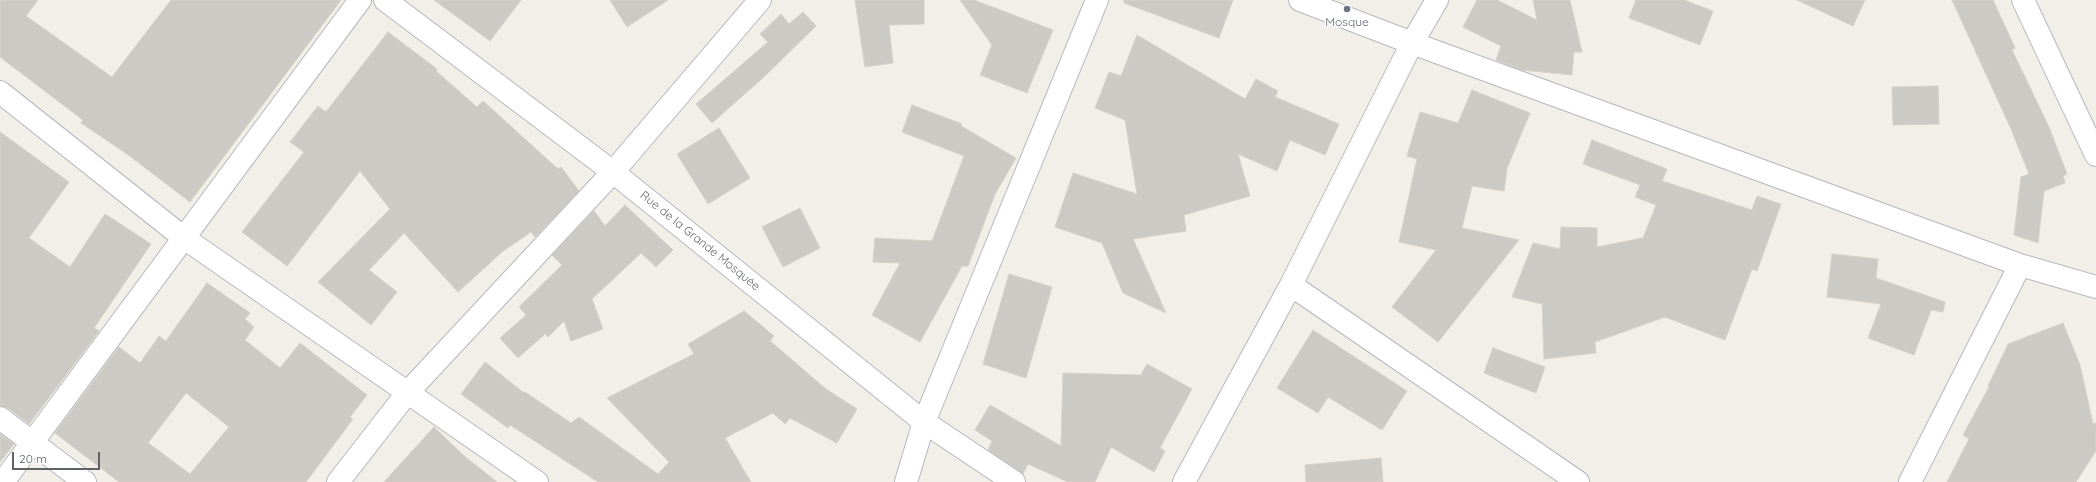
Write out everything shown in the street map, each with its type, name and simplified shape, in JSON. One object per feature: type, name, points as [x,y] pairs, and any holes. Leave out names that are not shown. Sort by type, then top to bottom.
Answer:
[{"type":"street","points":[[3,482],[360,0]]},
{"type":"street","name":"Rue de la Grande Mosquée","points":[[385,0],[613,172],[924,422],[1014,482]]},
{"type":"street","points":[[338,482],[408,392],[613,172],[760,0]]},
{"type":"street","points":[[906,482],[924,422],[1097,0]]},
{"type":"street","points":[[1300,0],[1412,43],[2020,265],[2096,287]]},
{"type":"street","points":[[1184,482],[1291,285],[1412,43],[1437,0]]},
{"type":"street","points":[[2023,0],[2096,155]]},
{"type":"street","points":[[0,92],[184,238],[537,482]]},
{"type":"street","points":[[1910,482],[2020,265]]},
{"type":"street","points":[[1291,285],[1578,482]]},
{"type":"street","points":[[0,418],[85,482]]},
{"type":"building","points":[[0,0],[38,0],[26,16],[112,77],[171,0],[341,0],[190,202],[127,154],[81,123],[83,120],[0,57]]},
{"type":"building","points":[[434,0],[521,0],[490,41]]},
{"type":"building","points":[[610,0],[668,0],[627,27]]},
{"type":"building","points":[[855,0],[924,0],[924,24],[889,25],[893,63],[865,67]]},
{"type":"building","points":[[960,0],[974,0],[1053,30],[1027,93],[980,75],[992,45]]},
{"type":"building","points":[[1124,0],[1233,0],[1219,38],[1124,3]]},
{"type":"building","points":[[1477,0],[1497,0],[1537,20],[1533,0],[1570,0],[1582,52],[1574,52],[1572,75],[1522,70],[1496,60],[1501,46],[1463,27]]},
{"type":"building","points":[[1636,0],[1684,0],[1713,11],[1700,45],[1629,18]]},
{"type":"building","points":[[1797,0],[1865,0],[1853,26]]},
{"type":"building","points":[[1952,0],[1993,0],[2015,48],[2012,50],[2049,127],[2067,174],[2063,176],[2065,183],[2044,191],[2038,243],[2014,235],[2021,177],[2029,174],[2011,129]]},
{"type":"building","points":[[803,12],[816,26],[765,76],[712,123],[696,104],[768,42],[760,34],[781,14],[789,24]]},
{"type":"building","points":[[388,32],[437,69],[436,71],[477,107],[483,101],[558,169],[561,167],[579,191],[535,237],[531,232],[502,252],[458,292],[404,233],[369,270],[397,292],[371,325],[318,282],[390,209],[360,171],[287,266],[242,232],[304,152],[290,142],[318,106],[326,112]]},
{"type":"building","points":[[1137,35],[1245,99],[1256,79],[1278,91],[1275,97],[1339,124],[1325,155],[1290,140],[1277,171],[1238,154],[1250,196],[1184,215],[1186,231],[1133,239],[1166,313],[1123,293],[1102,243],[1055,227],[1073,173],[1137,194],[1125,120],[1095,108],[1109,72],[1121,76]]},
{"type":"building","points":[[1938,86],[1939,124],[1893,125],[1892,87]]},
{"type":"building","points":[[1472,90],[1530,113],[1507,168],[1504,191],[1472,186],[1462,228],[1519,240],[1438,342],[1392,307],[1436,250],[1399,242],[1417,159],[1407,156],[1420,112],[1458,123]]},
{"type":"building","points":[[912,105],[962,124],[961,126],[1016,158],[995,194],[968,266],[962,266],[920,342],[872,315],[900,263],[873,262],[875,238],[932,241],[964,156],[902,132]]},
{"type":"building","points":[[719,128],[750,178],[708,204],[677,154]]},
{"type":"building","points":[[0,132],[69,182],[29,238],[70,267],[105,214],[151,244],[94,328],[99,331],[29,424],[8,408],[0,406]]},
{"type":"building","points":[[1592,140],[1667,169],[1662,181],[1752,210],[1757,196],[1781,204],[1757,271],[1752,269],[1725,340],[1665,317],[1595,342],[1596,353],[1544,359],[1542,304],[1512,297],[1533,243],[1560,249],[1561,227],[1597,228],[1597,247],[1643,238],[1656,205],[1635,197],[1640,185],[1583,164]]},
{"type":"building","points":[[625,205],[673,250],[656,267],[641,253],[592,299],[603,329],[571,341],[564,321],[548,337],[545,334],[518,358],[500,338],[526,315],[519,307],[562,265],[552,255],[594,211],[605,226]]},
{"type":"building","points":[[800,208],[820,248],[783,267],[762,227]]},
{"type":"building","points":[[1832,254],[1878,259],[1876,278],[1945,302],[1943,312],[1931,310],[1914,355],[1868,338],[1881,304],[1827,297]]},
{"type":"building","points":[[1009,274],[1052,287],[1026,378],[983,364]]},
{"type":"building","points":[[207,283],[250,313],[245,319],[254,327],[245,340],[280,368],[300,343],[367,395],[350,417],[353,419],[306,482],[119,482],[55,433],[119,347],[140,363],[159,336],[166,341]],"holes":[[[186,393],[229,427],[190,474],[148,443]]]},
{"type":"building","points":[[744,311],[774,336],[770,341],[826,389],[857,409],[837,443],[790,418],[785,424],[773,413],[725,438],[751,482],[598,482],[510,425],[508,428],[461,394],[485,362],[524,393],[525,392],[571,423],[579,417],[658,474],[669,462],[607,398],[694,354],[688,344]]},
{"type":"building","points":[[2063,323],[2080,365],[2093,424],[2096,423],[2096,451],[2076,482],[1947,482],[1969,439],[1963,435],[1989,387],[1988,386],[2008,344]]},
{"type":"building","points":[[1313,330],[1407,391],[1382,430],[1328,397],[1318,413],[1277,388]]},
{"type":"building","points":[[1493,348],[1545,367],[1536,393],[1484,373]]},
{"type":"building","points":[[1147,364],[1192,389],[1160,448],[1165,451],[1154,472],[1111,447],[1095,482],[1068,482],[1028,464],[1023,474],[988,450],[992,441],[975,430],[990,405],[1061,446],[1063,373],[1141,375]]},
{"type":"building","points":[[434,427],[463,455],[497,482],[384,482]]},
{"type":"building","points":[[0,434],[14,444],[0,462]]},
{"type":"building","points":[[1381,458],[1383,482],[1306,482],[1305,465]]},
{"type":"place","name":"Mosque","points":[[1347,9]]}]
